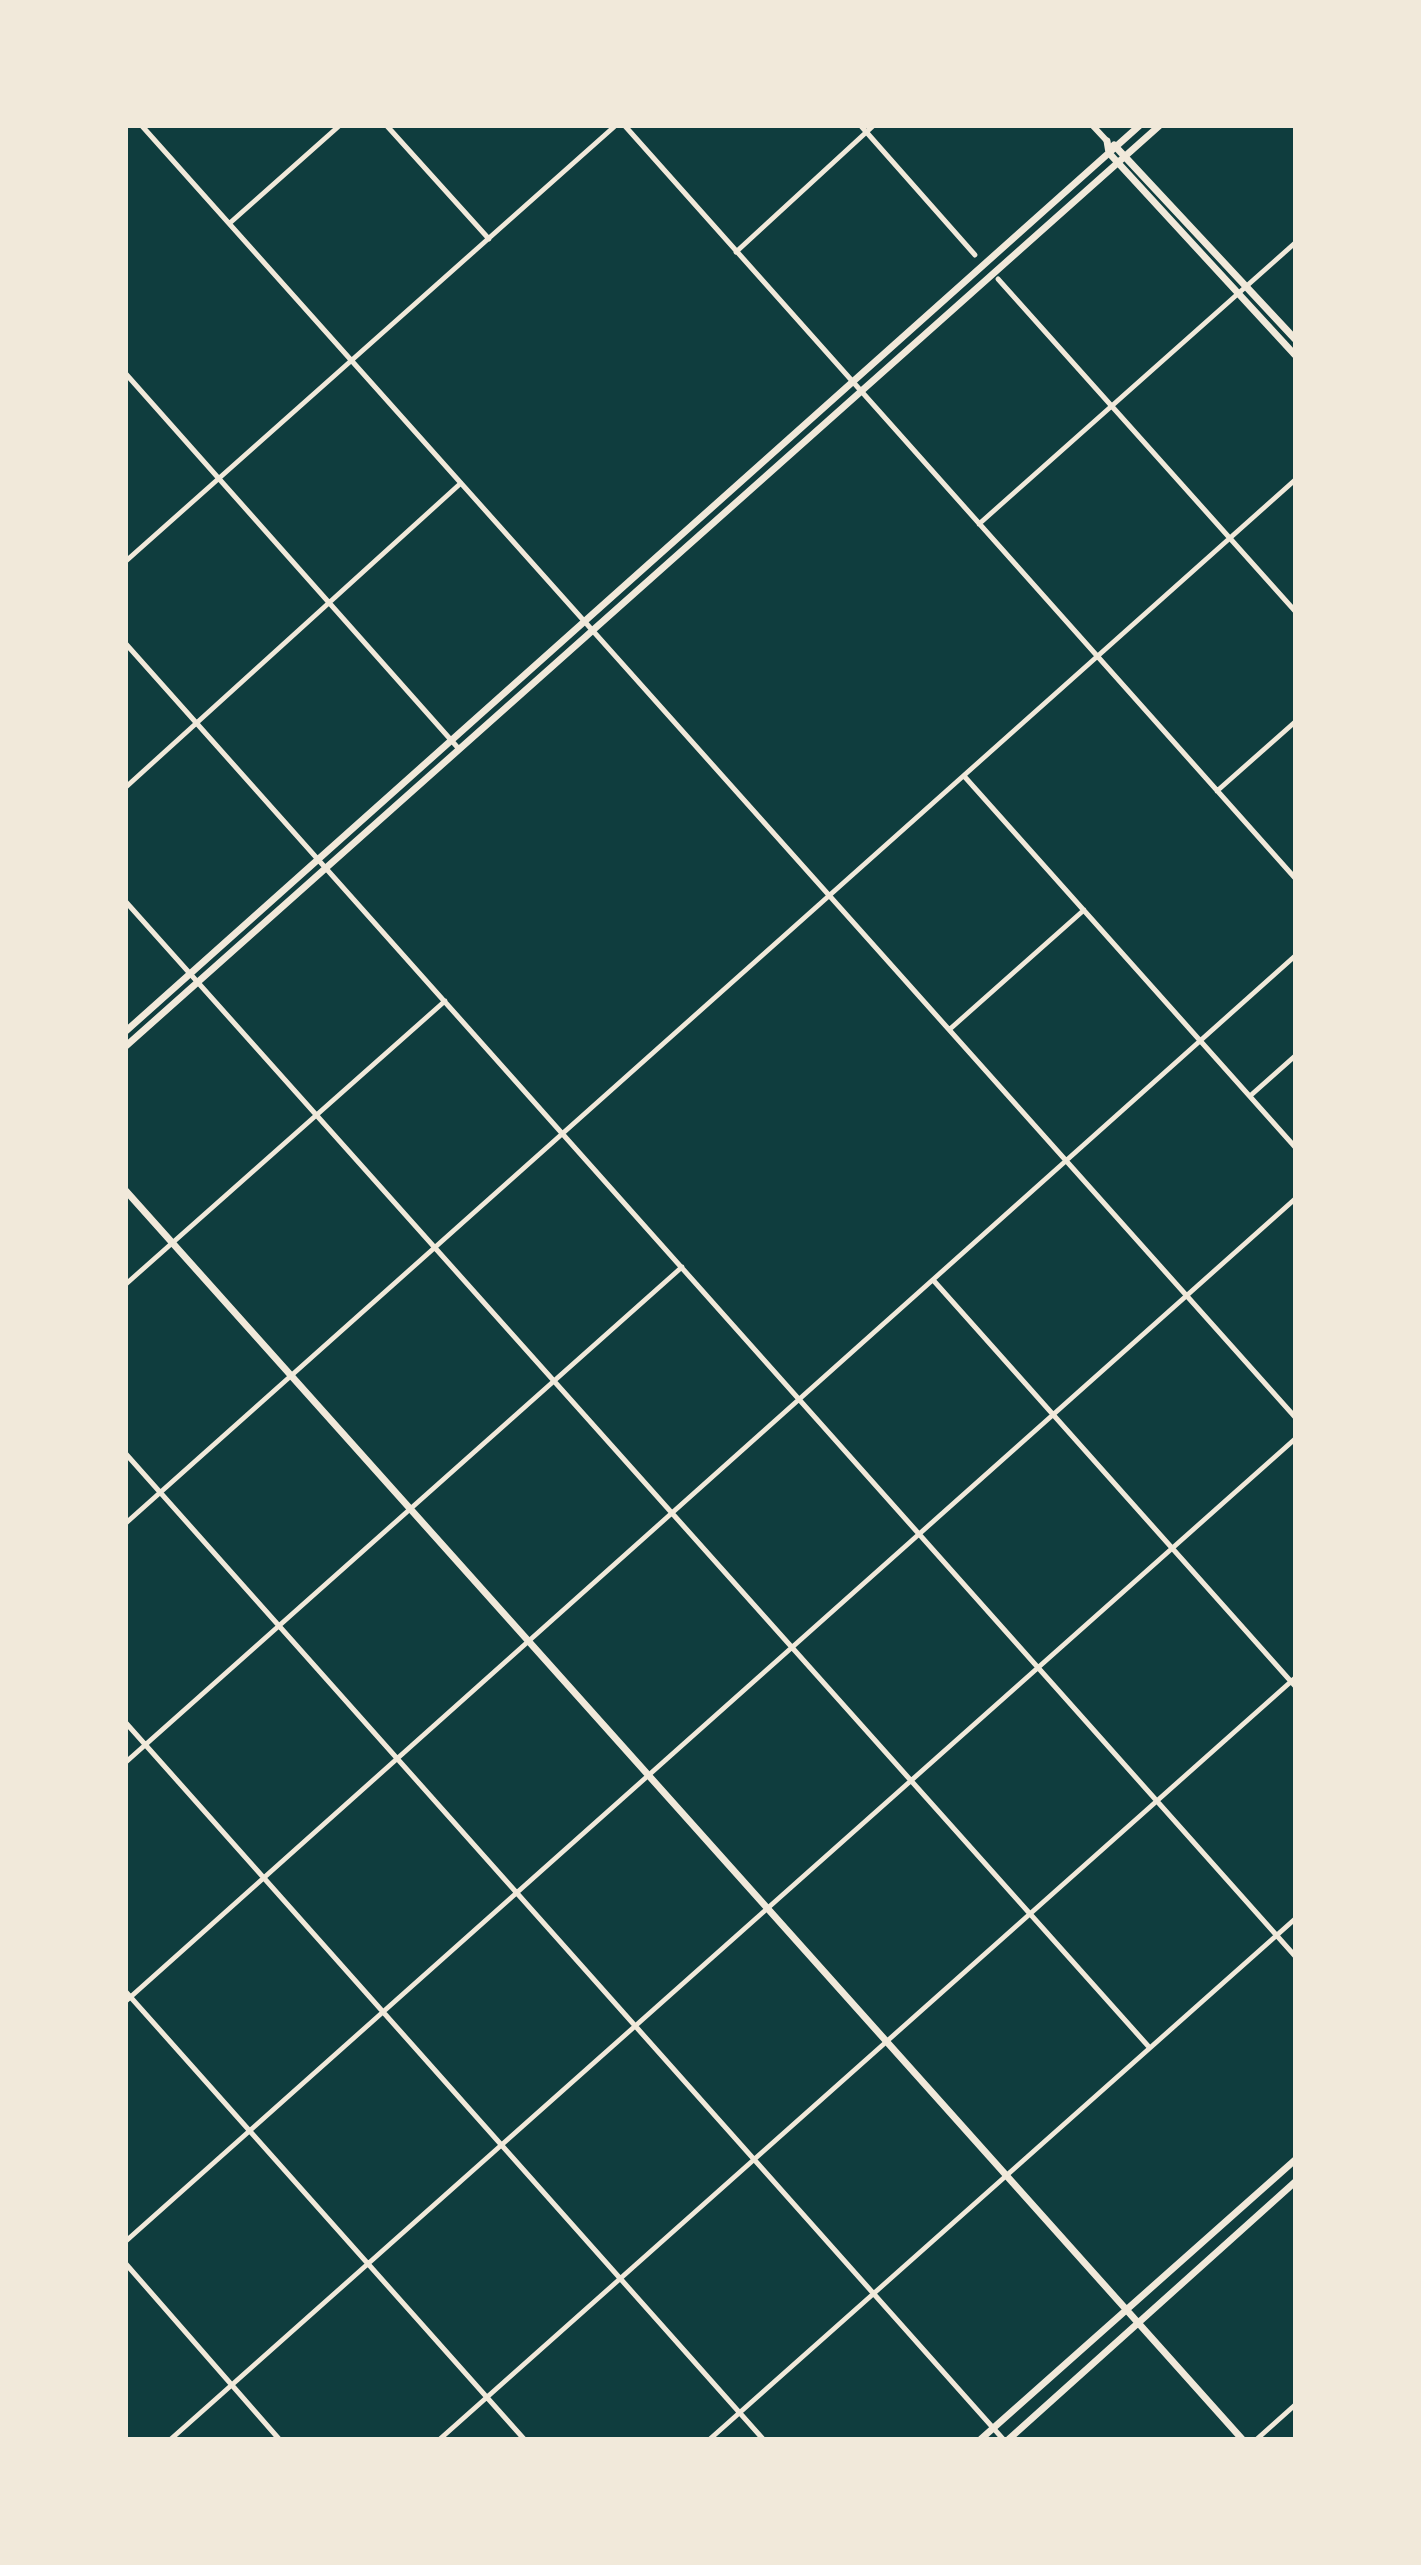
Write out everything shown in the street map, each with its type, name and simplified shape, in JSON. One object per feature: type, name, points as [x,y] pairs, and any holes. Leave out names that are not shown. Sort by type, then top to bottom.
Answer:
[{"type":"main road","points":[[126,1031],[1139,126]]},
{"type":"main road","points":[[126,1046],[1159,126]]},
{"type":"main road","points":[[1107,141],[1126,155],[1295,339]]},
{"type":"main road","points":[[1107,141],[1109,153],[1295,355]]},
{"type":"main road","points":[[126,1191],[1242,2439]]},
{"type":"main road","points":[[981,2439],[1295,2160]]},
{"type":"main road","points":[[1009,2439],[1295,2182]]},
{"type":"street","points":[[142,126],[231,222],[583,621],[1295,1417]]},
{"type":"street","points":[[231,222],[339,126]]},
{"type":"street","points":[[387,126],[489,239]]},
{"type":"street","points":[[126,561],[615,126]]},
{"type":"street","points":[[625,126],[1295,878]]},
{"type":"street","points":[[861,126],[975,255]]},
{"type":"street","points":[[736,252],[873,126]]},
{"type":"street","points":[[1093,126],[1107,141]]},
{"type":"street","points":[[979,524],[1295,243]]},
{"type":"street","points":[[998,279],[1295,611]]},
{"type":"street","points":[[126,374],[459,749]]},
{"type":"street","points":[[126,1523],[1295,480]]},
{"type":"street","points":[[126,787],[461,483]]},
{"type":"street","points":[[126,644],[1295,1956]]},
{"type":"street","points":[[1217,791],[1295,722]]},
{"type":"street","points":[[964,776],[1295,1147]]},
{"type":"street","points":[[126,902],[1149,2047]]},
{"type":"street","points":[[950,1029],[1084,910]]},
{"type":"street","points":[[524,2439],[128,1996],[801,1401],[1295,956]]},
{"type":"street","points":[[126,1284],[445,1001]]},
{"type":"street","points":[[1250,1096],[1295,1056]]},
{"type":"street","points":[[126,2241],[1295,1199]]},
{"type":"street","points":[[126,1762],[682,1267]]},
{"type":"street","points":[[440,2439],[1294,1682],[934,1281]]},
{"type":"street","points":[[171,2439],[1295,1439]]},
{"type":"street","points":[[126,1454],[1003,2439]]},
{"type":"street","points":[[126,1723],[763,2439]]},
{"type":"street","points":[[710,2439],[1295,1919]]},
{"type":"street","points":[[126,2264],[279,2439]]},
{"type":"street","points":[[1257,2439],[1295,2405]]}]
